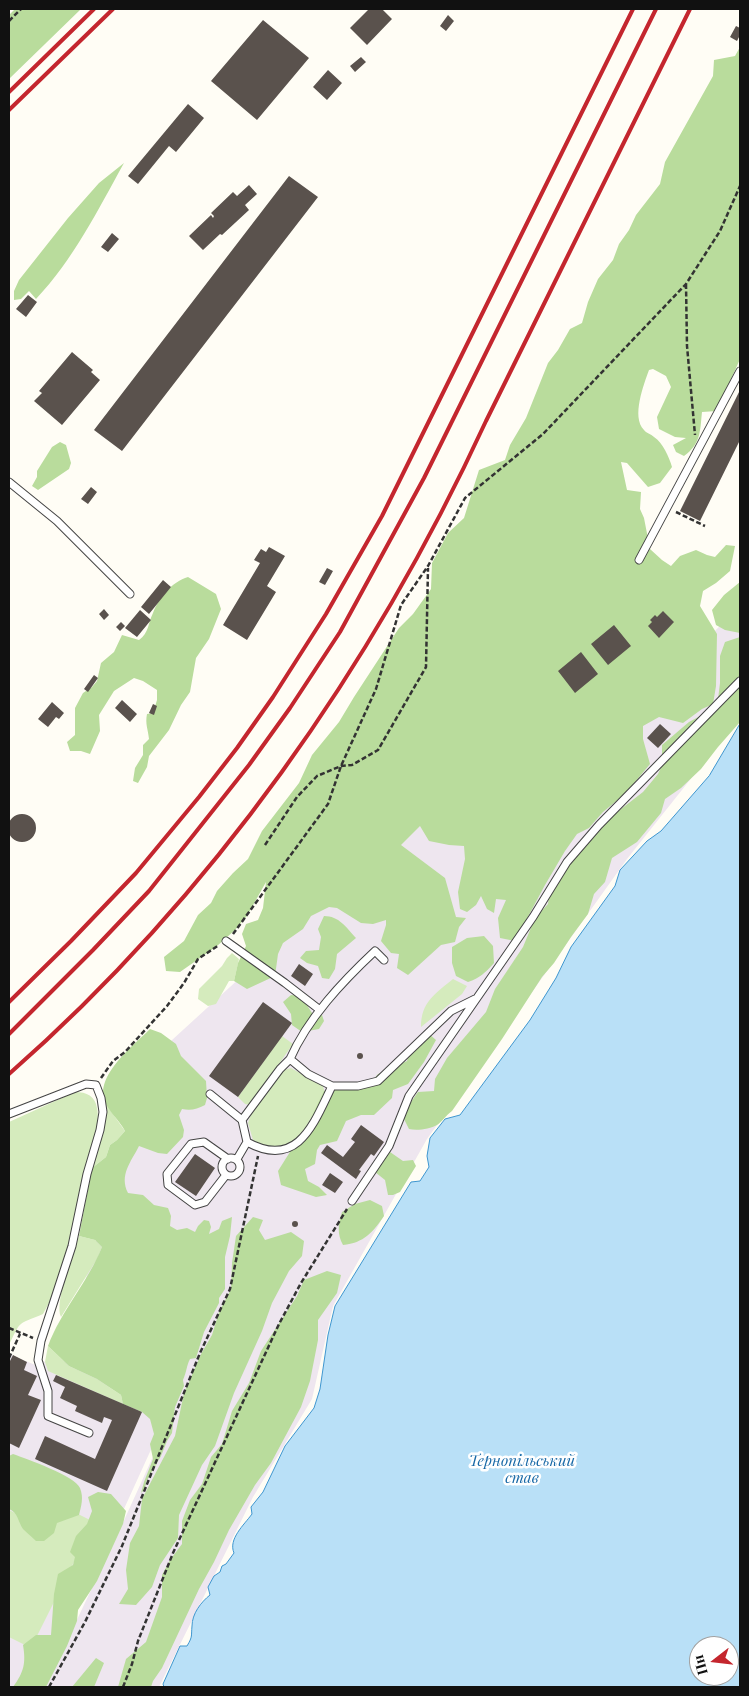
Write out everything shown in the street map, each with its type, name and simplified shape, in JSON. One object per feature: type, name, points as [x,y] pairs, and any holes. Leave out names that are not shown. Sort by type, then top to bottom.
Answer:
[{"type":"lane","points":[[640,560],[740,370]]},
{"type":"lane","points":[[9,482],[57,521],[130,594]]},
{"type":"lane","points":[[352,1201],[389,1146],[409,1096],[533,917],[567,862],[599,826],[740,681]]},
{"type":"lane","points":[[226,941],[285,982],[320,1010]]},
{"type":"lane","points":[[242,1120],[280,1069],[290,1059],[297,1044],[320,1010],[375,951],[384,960]]},
{"type":"lane","points":[[290,1059],[308,1074],[332,1086],[358,1086],[378,1081],[450,1012],[475,999]]},
{"type":"lane","points":[[9,1114],[86,1084],[96,1085],[101,1098],[103,1112],[100,1130],[87,1174],[72,1246],[41,1341],[38,1360],[48,1391],[48,1416],[89,1433]]},
{"type":"lane","points":[[247,1142],[260,1149],[278,1151],[293,1146],[310,1131],[332,1086]]},
{"type":"lane","points":[[210,1094],[242,1120],[247,1142],[237,1159]]},
{"type":"lane","points":[[226,1175],[205,1202],[195,1205],[168,1185],[167,1174],[191,1144],[204,1142],[228,1159]]},
{"type":"lane","points":[[228,1159],[237,1159],[241,1165],[240,1173],[233,1177],[226,1175],[222,1169],[223,1162],[228,1159]]},
{"type":"path","points":[[9,20],[21,9]]},
{"type":"path","points":[[96,1085],[113,1061],[125,1052],[167,1006],[198,960],[231,937],[328,804],[340,766],[376,689],[401,605],[428,566],[465,498],[543,434],[686,284],[720,231],[740,186]]},
{"type":"path","points":[[686,284],[687,346],[696,454]]},
{"type":"path","points":[[668,508],[705,526]]},
{"type":"path","points":[[265,845],[297,797],[316,776],[340,766],[352,765],[378,750],[426,667],[428,566]]},
{"type":"path","points":[[49,1687],[85,1622],[122,1546],[200,1353],[230,1289],[260,1149]]},
{"type":"path","points":[[123,1687],[138,1641],[173,1553],[279,1324],[301,1283],[352,1201]]},
{"type":"path","points":[[9,1328],[41,1341]]},
{"type":"path","points":[[9,1358],[20,1334]]},
{"type":"shaded area","points":[[740,606],[740,717],[627,859],[427,1139],[333,1306],[312,1399],[253,1497],[159,1687],[45,1687],[170,1419],[63,1363],[123,1141],[137,1072],[335,891],[493,662],[602,743]]},
{"type":"shaded area","points":[[9,1354],[40,1367],[43,1361],[164,1421],[83,1599],[39,1687],[9,1687]]},
{"type":"green space","points":[[15,9],[81,9],[9,79],[9,15]]},
{"type":"green space","points":[[740,47],[740,359],[717,411],[702,412],[697,442],[684,456],[676,452],[673,445],[686,438],[675,437],[659,429],[657,417],[671,387],[666,376],[653,369],[649,370],[640,400],[640,424],[645,431],[663,446],[672,467],[660,483],[648,487],[627,463],[621,462],[627,490],[641,492],[640,509],[644,518],[650,549],[662,560],[671,566],[680,556],[696,550],[715,557],[726,545],[735,546],[730,571],[703,591],[700,606],[717,634],[716,686],[713,704],[702,709],[683,723],[659,717],[643,726],[643,739],[650,764],[626,793],[603,812],[589,828],[577,834],[545,885],[515,941],[500,938],[498,918],[506,900],[496,899],[494,913],[487,909],[481,896],[476,905],[467,912],[460,909],[458,892],[465,859],[464,846],[429,841],[420,826],[401,845],[445,878],[456,917],[466,918],[459,927],[455,942],[441,945],[408,975],[397,968],[399,954],[391,953],[381,941],[386,920],[373,924],[361,923],[337,908],[329,907],[311,916],[303,929],[283,943],[278,954],[275,976],[247,989],[234,981],[238,963],[246,946],[242,934],[246,924],[258,920],[263,908],[266,882],[247,916],[235,930],[217,946],[180,972],[166,971],[164,957],[184,941],[198,915],[211,903],[217,891],[233,873],[248,859],[262,831],[299,783],[312,755],[339,722],[399,628],[413,614],[431,589],[432,563],[448,533],[464,518],[479,470],[505,460],[510,445],[526,418],[548,363],[570,329],[582,323],[588,302],[598,279],[613,260],[619,244],[629,230],[636,215],[660,184],[665,162],[713,76],[714,60],[735,56]]},
{"type":"green space","points":[[124,163],[84,234],[62,268],[36,299],[29,291],[21,299],[14,300],[14,291],[19,280],[68,218],[99,183]]},
{"type":"green space","points":[[60,442],[66,445],[71,463],[69,469],[38,490],[32,486],[37,477],[37,471],[52,447]]},
{"type":"green space","points":[[188,577],[216,594],[221,609],[209,639],[196,658],[190,692],[181,705],[169,730],[149,756],[147,767],[138,783],[133,781],[135,768],[143,755],[143,745],[149,739],[146,724],[147,714],[153,713],[157,700],[157,690],[143,681],[134,678],[114,691],[99,715],[100,731],[90,754],[81,751],[70,751],[67,742],[75,735],[75,708],[83,693],[97,681],[101,663],[114,652],[122,635],[139,640],[147,631],[151,617],[162,596],[171,586]]},
{"type":"green space","points":[[740,582],[740,633],[725,630],[716,625],[712,610],[724,595]]},
{"type":"green space","points":[[740,637],[740,722],[701,769],[681,788],[665,799],[661,813],[637,842],[612,858],[605,882],[594,894],[588,914],[542,977],[452,1111],[439,1124],[427,1129],[409,1129],[404,1119],[406,1109],[418,1092],[434,1091],[435,1079],[447,1058],[486,1012],[495,989],[523,947],[535,918],[548,904],[550,886],[603,823],[643,792],[658,774],[662,765],[662,745],[689,722],[717,707],[720,683],[720,656],[725,642]]},
{"type":"green space","points":[[324,916],[338,920],[356,938],[337,954],[335,969],[329,979],[322,978],[318,966],[307,963],[300,958],[306,951],[319,950],[321,937],[318,929]]},
{"type":"green space","points":[[484,936],[493,946],[494,963],[482,975],[468,982],[456,976],[452,963],[452,947],[467,938]]},
{"type":"green space","points":[[232,953],[239,959],[234,981],[229,981],[216,1004],[208,1006],[198,999],[199,989]]},
{"type":"green space","points":[[453,979],[467,986],[462,994],[421,1027],[423,1011],[430,999]]},
{"type":"green space","points":[[291,995],[301,996],[312,1013],[322,1015],[324,1021],[319,1029],[302,1032],[292,1025],[291,1014],[283,1002]]},
{"type":"green space","points":[[150,1029],[161,1033],[176,1044],[181,1056],[206,1081],[207,1098],[205,1105],[197,1109],[182,1109],[179,1115],[184,1130],[183,1137],[167,1154],[158,1153],[139,1146],[125,1174],[128,1193],[143,1195],[154,1205],[168,1208],[171,1216],[170,1226],[177,1230],[187,1228],[195,1232],[204,1220],[209,1221],[211,1227],[209,1234],[219,1229],[222,1221],[232,1217],[225,1257],[225,1289],[204,1332],[196,1358],[190,1359],[183,1380],[184,1386],[175,1407],[172,1433],[146,1482],[145,1489],[141,1493],[153,1459],[150,1444],[154,1434],[150,1419],[142,1412],[123,1404],[121,1395],[97,1379],[69,1366],[48,1346],[53,1333],[102,1247],[95,1240],[79,1236],[92,1168],[106,1157],[110,1145],[125,1131],[105,1102],[103,1092],[105,1082],[117,1062]]},
{"type":"green space","points":[[428,1033],[436,1040],[424,1062],[408,1084],[393,1090],[392,1098],[374,1115],[361,1115],[346,1121],[337,1141],[320,1145],[317,1150],[315,1164],[305,1169],[308,1181],[319,1187],[327,1195],[316,1197],[281,1185],[278,1171],[310,1120],[324,1091],[338,1088],[367,1087],[378,1074],[407,1061],[411,1046]]},
{"type":"green space","points":[[282,1036],[293,1044],[250,1105],[245,1104],[238,1097]]},
{"type":"green space","points":[[291,1068],[323,1086],[325,1093],[300,1137],[287,1146],[269,1149],[253,1140],[248,1123],[251,1114],[280,1075],[284,1070]]},
{"type":"green space","points":[[75,1092],[87,1094],[94,1100],[98,1115],[65,1261],[52,1297],[43,1314],[21,1324],[9,1345],[9,1122]]},
{"type":"green space","points":[[105,1103],[125,1131],[110,1145],[106,1157],[92,1168],[106,1116]]},
{"type":"green space","points":[[390,1152],[403,1161],[413,1160],[416,1166],[400,1192],[393,1195],[388,1195],[385,1180],[375,1172],[378,1158]]},
{"type":"green space","points":[[370,1200],[382,1206],[384,1216],[367,1236],[357,1242],[343,1245],[339,1229],[342,1212],[355,1204]]},
{"type":"green space","points":[[253,1217],[263,1220],[259,1230],[265,1240],[291,1232],[304,1241],[302,1256],[289,1271],[272,1303],[262,1331],[234,1393],[215,1446],[202,1465],[179,1515],[178,1538],[160,1565],[152,1587],[136,1605],[119,1604],[128,1589],[126,1570],[130,1543],[139,1526],[142,1499],[175,1436],[184,1393],[201,1354],[212,1335],[219,1312],[231,1289],[236,1236]]},
{"type":"green space","points":[[79,1236],[95,1240],[102,1247],[97,1259],[61,1317],[60,1301],[62,1290]]},
{"type":"green space","points":[[327,1271],[341,1275],[337,1293],[318,1320],[318,1340],[310,1381],[301,1407],[271,1463],[255,1485],[229,1530],[151,1687],[118,1687],[126,1659],[146,1642],[162,1597],[162,1575],[182,1544],[182,1521],[190,1500],[202,1484],[211,1457],[222,1444],[232,1411],[249,1383],[261,1351],[297,1296],[304,1280]]},
{"type":"green space","points":[[48,1346],[69,1366],[97,1379],[121,1395],[123,1404],[48,1371],[45,1362]]},
{"type":"green space","points":[[13,1454],[60,1473],[76,1483],[80,1488],[82,1499],[79,1515],[57,1523],[54,1533],[44,1541],[36,1541],[23,1529],[16,1515],[9,1509],[9,1456]]},
{"type":"green space","points":[[98,1492],[111,1494],[126,1511],[123,1524],[97,1581],[78,1610],[77,1621],[67,1646],[46,1687],[13,1687],[20,1677],[23,1667],[23,1645],[36,1635],[51,1635],[54,1594],[58,1574],[73,1565],[75,1557],[70,1552],[76,1536],[87,1524],[92,1511],[88,1497]]},
{"type":"green space","points":[[64,1507],[94,1522],[31,1648],[9,1637],[9,1510],[52,1531]]},
{"type":"green space","points":[[96,1658],[104,1663],[94,1687],[72,1687]]},
{"type":"water","name":"Тернопільський став","points":[[740,724],[740,1687],[164,1687],[163,1684],[180,1646],[187,1646],[190,1640],[195,1613],[203,1601],[210,1595],[208,1587],[214,1576],[220,1572],[222,1566],[226,1564],[234,1553],[233,1543],[235,1537],[252,1514],[251,1507],[263,1492],[285,1446],[314,1408],[320,1389],[328,1335],[335,1306],[411,1182],[420,1181],[429,1167],[427,1156],[430,1138],[445,1119],[460,1115],[530,1020],[556,978],[571,947],[615,886],[620,870],[647,841],[661,831],[709,776]]},
{"type":"building","points":[[369,9],[382,9],[392,19],[367,45],[350,28]]},
{"type":"building","points":[[448,15],[454,21],[446,31],[440,26]]},
{"type":"building","points":[[263,20],[309,58],[257,120],[211,81]]},
{"type":"building","points":[[736,26],[740,28],[740,35],[737,41],[730,37]]},
{"type":"building","points":[[361,57],[366,62],[355,72],[350,66]]},
{"type":"building","points":[[328,70],[342,83],[327,100],[313,87]]},
{"type":"building","points":[[188,104],[204,118],[176,152],[169,146],[138,184],[128,176]]},
{"type":"building","points":[[289,176],[318,197],[122,451],[94,430]]},
{"type":"building","points":[[249,185],[257,194],[245,205],[249,210],[203,250],[189,236],[211,215],[213,218],[214,216],[211,213],[233,192],[237,196]]},
{"type":"building","points":[[112,233],[119,239],[108,252],[101,247]]},
{"type":"building","points":[[28,295],[37,302],[26,317],[16,309]]},
{"type":"building","points":[[72,352],[93,370],[91,372],[100,380],[62,425],[34,401],[42,393],[39,391]]},
{"type":"building","points":[[740,390],[740,440],[700,521],[680,511]]},
{"type":"building","points":[[91,487],[97,492],[88,504],[81,499]]},
{"type":"building","points":[[269,547],[285,556],[267,586],[276,592],[247,640],[223,625],[260,563],[254,560],[261,549],[266,552]]},
{"type":"building","points":[[327,568],[333,571],[325,585],[319,582]]},
{"type":"building","points":[[163,580],[171,587],[149,614],[141,607]]},
{"type":"building","points":[[104,609],[109,615],[104,620],[99,614]]},
{"type":"building","points":[[140,610],[151,620],[137,637],[125,628]]},
{"type":"building","points":[[663,611],[674,622],[659,638],[648,626],[652,622],[650,620],[655,615],[657,617]]},
{"type":"building","points":[[121,622],[125,626],[120,631],[116,627]]},
{"type":"building","points":[[614,625],[631,646],[608,665],[591,644]]},
{"type":"building","points":[[581,652],[598,674],[575,693],[558,671]]},
{"type":"building","points":[[94,675],[98,678],[88,692],[84,689]]},
{"type":"building","points":[[122,700],[137,714],[130,722],[115,708]]},
{"type":"building","points":[[52,702],[64,713],[59,719],[56,717],[48,727],[38,719]]},
{"type":"building","points":[[153,704],[157,706],[154,715],[149,713]]},
{"type":"building","points":[[660,724],[671,734],[658,748],[647,738]]},
{"type":"building","points":[[22,814],[32,818],[36,828],[32,838],[22,842],[12,838],[8,828],[12,818]]},
{"type":"building","points":[[299,964],[313,974],[305,986],[291,976]]},
{"type":"building","points":[[263,1002],[292,1023],[238,1097],[209,1076]]},
{"type":"building","points":[[360,1053],[363,1056],[360,1059],[357,1056]]},
{"type":"building","points":[[361,1125],[384,1142],[374,1156],[371,1154],[359,1170],[361,1171],[356,1179],[321,1153],[327,1145],[343,1157],[355,1142],[351,1139]]},
{"type":"building","points":[[195,1154],[215,1168],[196,1196],[175,1182]]},
{"type":"building","points":[[330,1173],[343,1182],[335,1193],[322,1185]]},
{"type":"building","points":[[295,1221],[298,1224],[295,1227],[292,1224]]},
{"type":"building","points":[[13,1355],[27,1362],[24,1370],[37,1376],[28,1395],[41,1400],[19,1448],[9,1443],[9,1363]]},
{"type":"building","points":[[56,1375],[142,1412],[107,1491],[35,1459],[45,1436],[95,1459],[112,1420],[104,1417],[102,1423],[75,1411],[77,1406],[60,1398],[65,1387],[53,1381]]},
{"type":"railway","points":[[9,92],[94,9]]},
{"type":"railway","points":[[9,110],[113,9]]},
{"type":"railway","points":[[9,1002],[136,873],[199,797],[273,697],[326,614],[382,516],[633,9]]},
{"type":"railway","points":[[9,1034],[149,891],[249,765],[290,708],[340,632],[424,478],[656,9]]},
{"type":"railway","points":[[9,1074],[83,1005],[154,931],[220,853],[282,772],[339,688],[392,601],[441,512],[690,9]]}]
